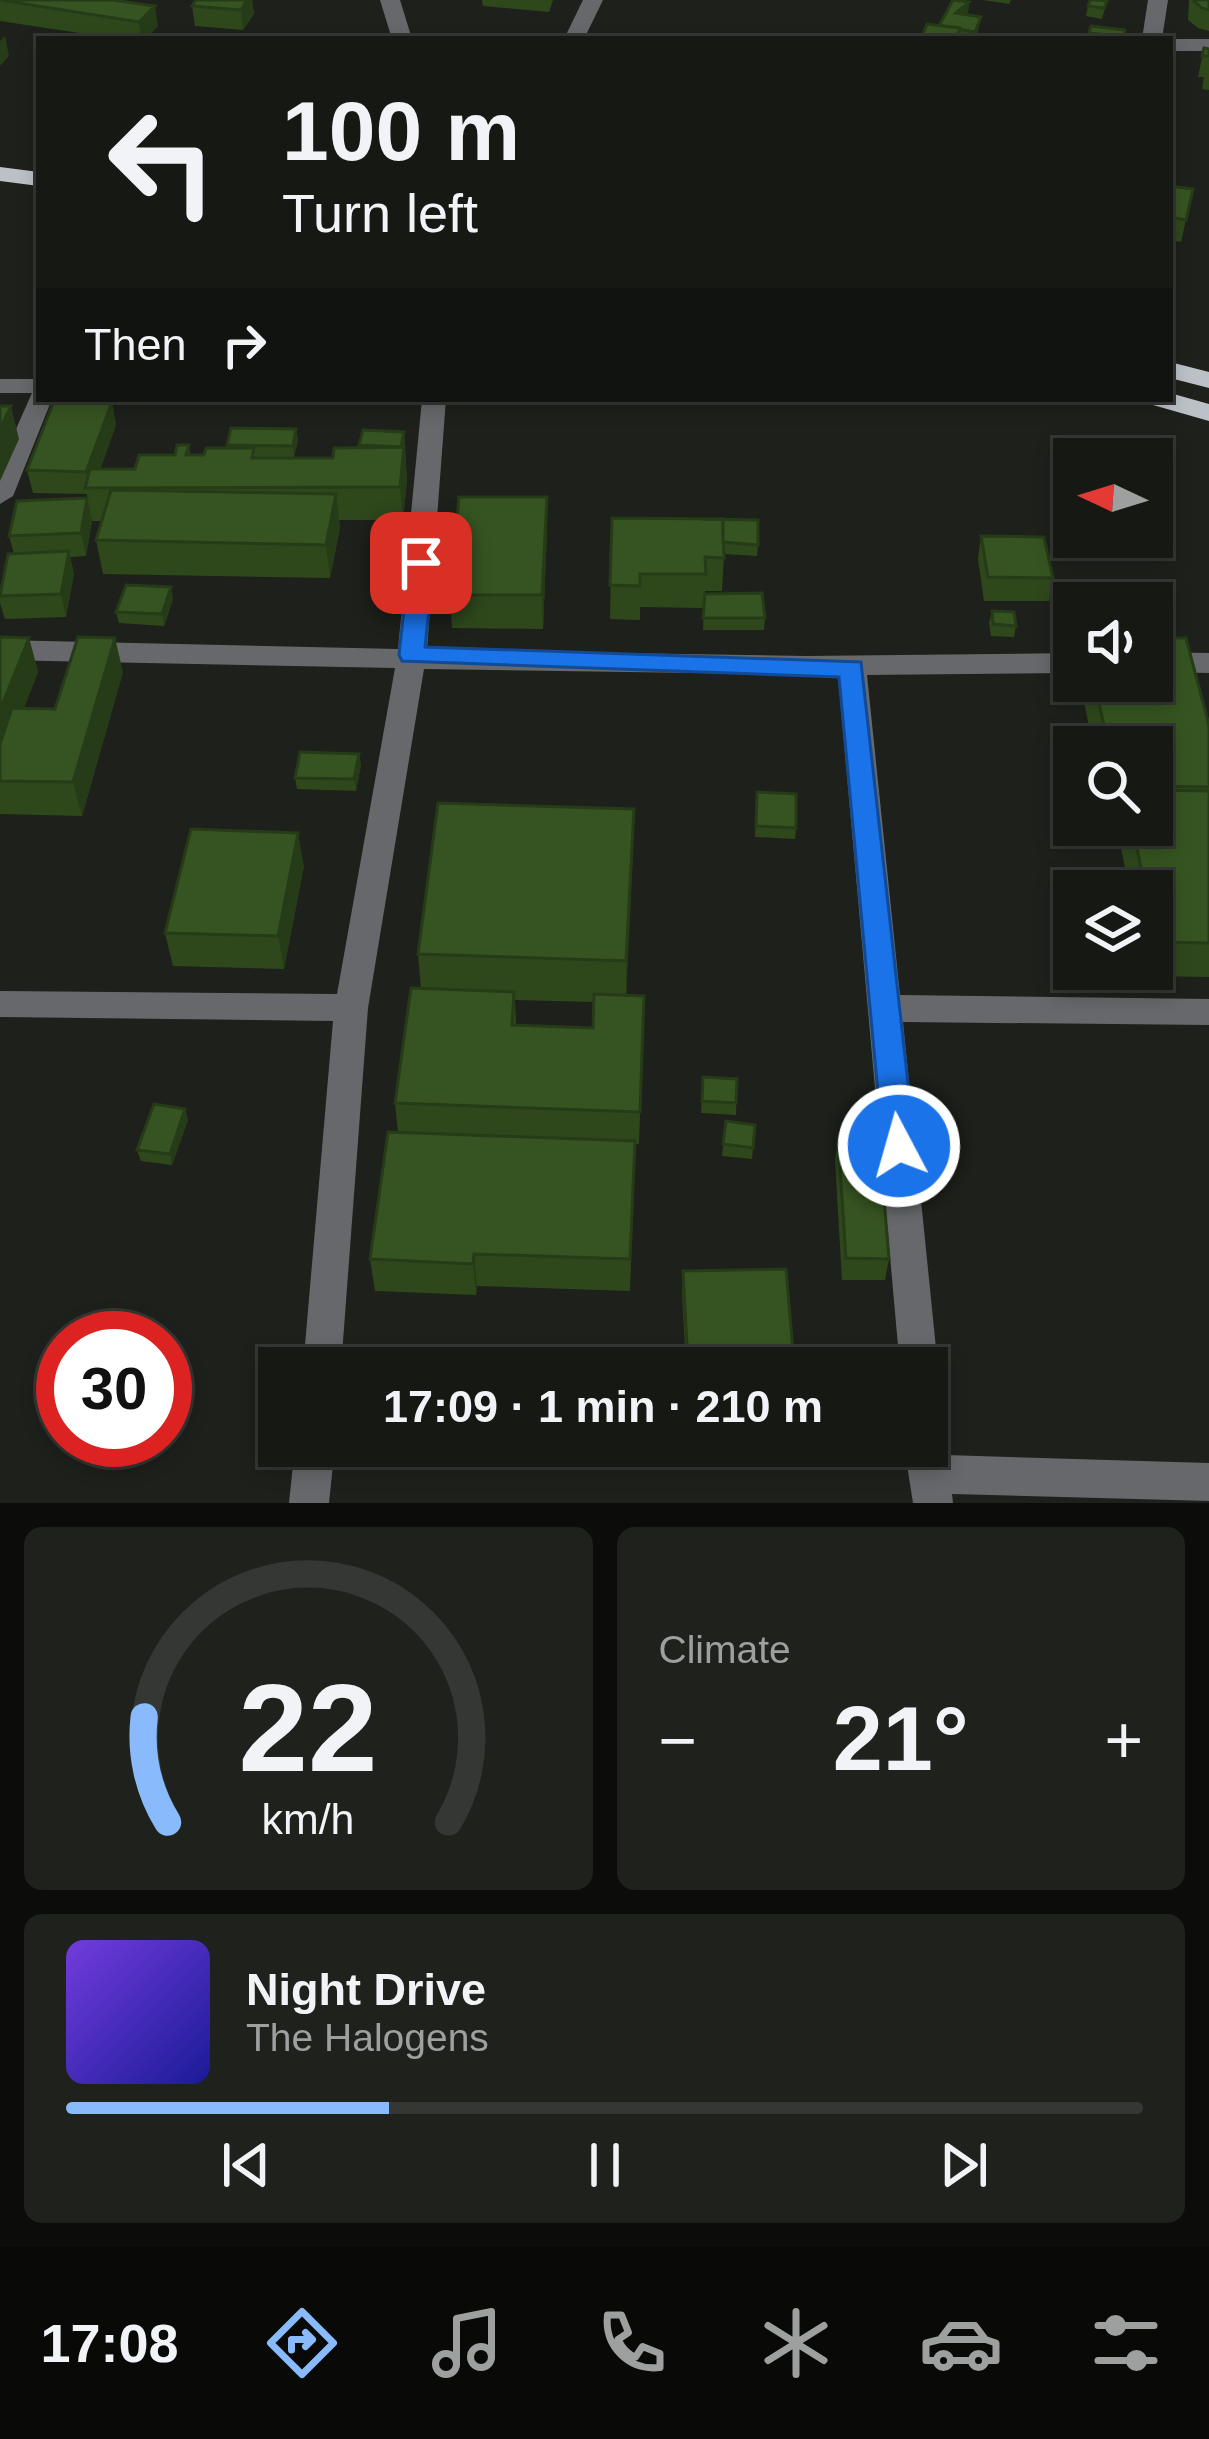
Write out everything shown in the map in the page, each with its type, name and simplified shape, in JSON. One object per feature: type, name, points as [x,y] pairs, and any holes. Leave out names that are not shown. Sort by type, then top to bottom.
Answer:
[{"type":"highway","points":[[0,153],[36,158]]},
{"type":"highway","points":[[0,174],[36,179]]},
{"type":"highway","points":[[1173,371],[1209,380]]},
{"type":"highway","points":[[1173,402],[1209,412]]},
{"type":"street","points":[[390,0],[401,36]]},
{"type":"street","points":[[575,36],[593,0]]},
{"type":"street","points":[[1152,36],[1158,0]]},
{"type":"street","points":[[1173,45],[1209,45]]},
{"type":"street","points":[[0,386],[36,386]]},
{"type":"street","points":[[0,496],[39,402]]},
{"type":"street","points":[[324,1347],[351,1008],[412,655],[434,402]]},
{"type":"street","points":[[0,650],[412,655],[852,668],[1053,663]]},
{"type":"street","points":[[1173,662],[1209,663]]},
{"type":"street","points":[[852,668],[917,1347]]},
{"type":"street","points":[[0,1004],[351,1008]]},
{"type":"street","points":[[885,1008],[1209,1012]]},
{"type":"street","points":[[309,1503],[313,1467]]},
{"type":"street","points":[[928,1474],[1209,1482]]},
{"type":"building","points":[[0,0],[113,0],[155,6],[139,22]]},
{"type":"building","points":[[196,0],[247,0],[241,10],[192,6]]},
{"type":"building","points":[[953,0],[969,2],[956,13],[981,17],[975,32],[939,26]]},
{"type":"building","points":[[1090,0],[1107,1],[1104,8],[1088,6]]},
{"type":"building","points":[[1193,0],[1209,0],[1209,10],[1202,8]]},
{"type":"building","points":[[927,24],[960,28],[957,36],[922,36]]},
{"type":"building","points":[[1091,26],[1125,30],[1124,36],[1089,33]]},
{"type":"building","points":[[1173,186],[1193,189],[1186,220],[1173,218]]},
{"type":"building","points":[[54,402],[112,402],[86,472],[27,470]]},
{"type":"building","points":[[0,406],[11,406],[0,429]]},
{"type":"building","points":[[231,428],[296,429],[293,446],[227,445]]},
{"type":"building","points":[[363,430],[404,432],[401,447],[359,445]]},
{"type":"building","points":[[177,445],[189,445],[186,455],[204,455],[206,448],[254,448],[252,458],[333,458],[334,448],[404,447],[400,487],[85,488],[90,469],[135,469],[139,455],[175,455]]},
{"type":"building","points":[[111,490],[336,494],[326,545],[96,540]]},
{"type":"building","points":[[459,497],[547,497],[542,595],[450,595]]},
{"type":"building","points":[[87,498],[81,533],[9,536],[17,501]]},
{"type":"building","points":[[612,518],[723,519],[724,558],[705,557],[706,574],[640,574],[640,586],[610,585]]},
{"type":"building","points":[[723,519],[758,520],[758,545],[723,542]]},
{"type":"building","points":[[981,536],[1044,537],[1053,578],[988,577]]},
{"type":"building","points":[[69,551],[61,594],[0,596],[8,554]]},
{"type":"building","points":[[126,585],[171,587],[162,614],[116,612]]},
{"type":"building","points":[[762,593],[765,618],[703,618],[705,594]]},
{"type":"building","points":[[992,611],[1014,612],[1016,626],[993,624]]},
{"type":"building","points":[[0,637],[29,638],[0,710]]},
{"type":"building","points":[[78,637],[115,638],[73,782],[0,781],[0,744],[12,708],[55,709]]},
{"type":"building","points":[[1173,638],[1186,638],[1209,725],[1209,787],[1173,786],[1173,726],[1104,726],[1099,702],[1173,702]]},
{"type":"building","points":[[300,752],[359,754],[354,779],[295,778]]},
{"type":"building","points":[[1173,790],[1209,791],[1209,943],[1173,942],[1173,870],[1142,870],[1136,846],[1173,846]]},
{"type":"building","points":[[757,792],[796,794],[796,828],[756,826]]},
{"type":"building","points":[[438,803],[634,809],[626,961],[418,954]]},
{"type":"building","points":[[191,829],[298,833],[278,936],[165,933]]},
{"type":"building","points":[[411,988],[514,992],[512,1025],[593,1028],[594,994],[644,996],[640,1112],[395,1103]]},
{"type":"building","points":[[703,1077],[737,1079],[736,1103],[702,1101]]},
{"type":"building","points":[[154,1104],[185,1109],[170,1154],[137,1150]]},
{"type":"building","points":[[726,1121],[755,1125],[753,1148],[723,1144]]},
{"type":"building","points":[[388,1132],[635,1141],[630,1259],[474,1254],[473,1264],[370,1259]]},
{"type":"building","points":[[838,1138],[879,1139],[889,1259],[846,1258]]},
{"type":"building","points":[[786,1269],[793,1347],[687,1347],[683,1271]]},
{"type":"route","points":[[421,563],[412,655],[852,668],[899,1146]]}]
